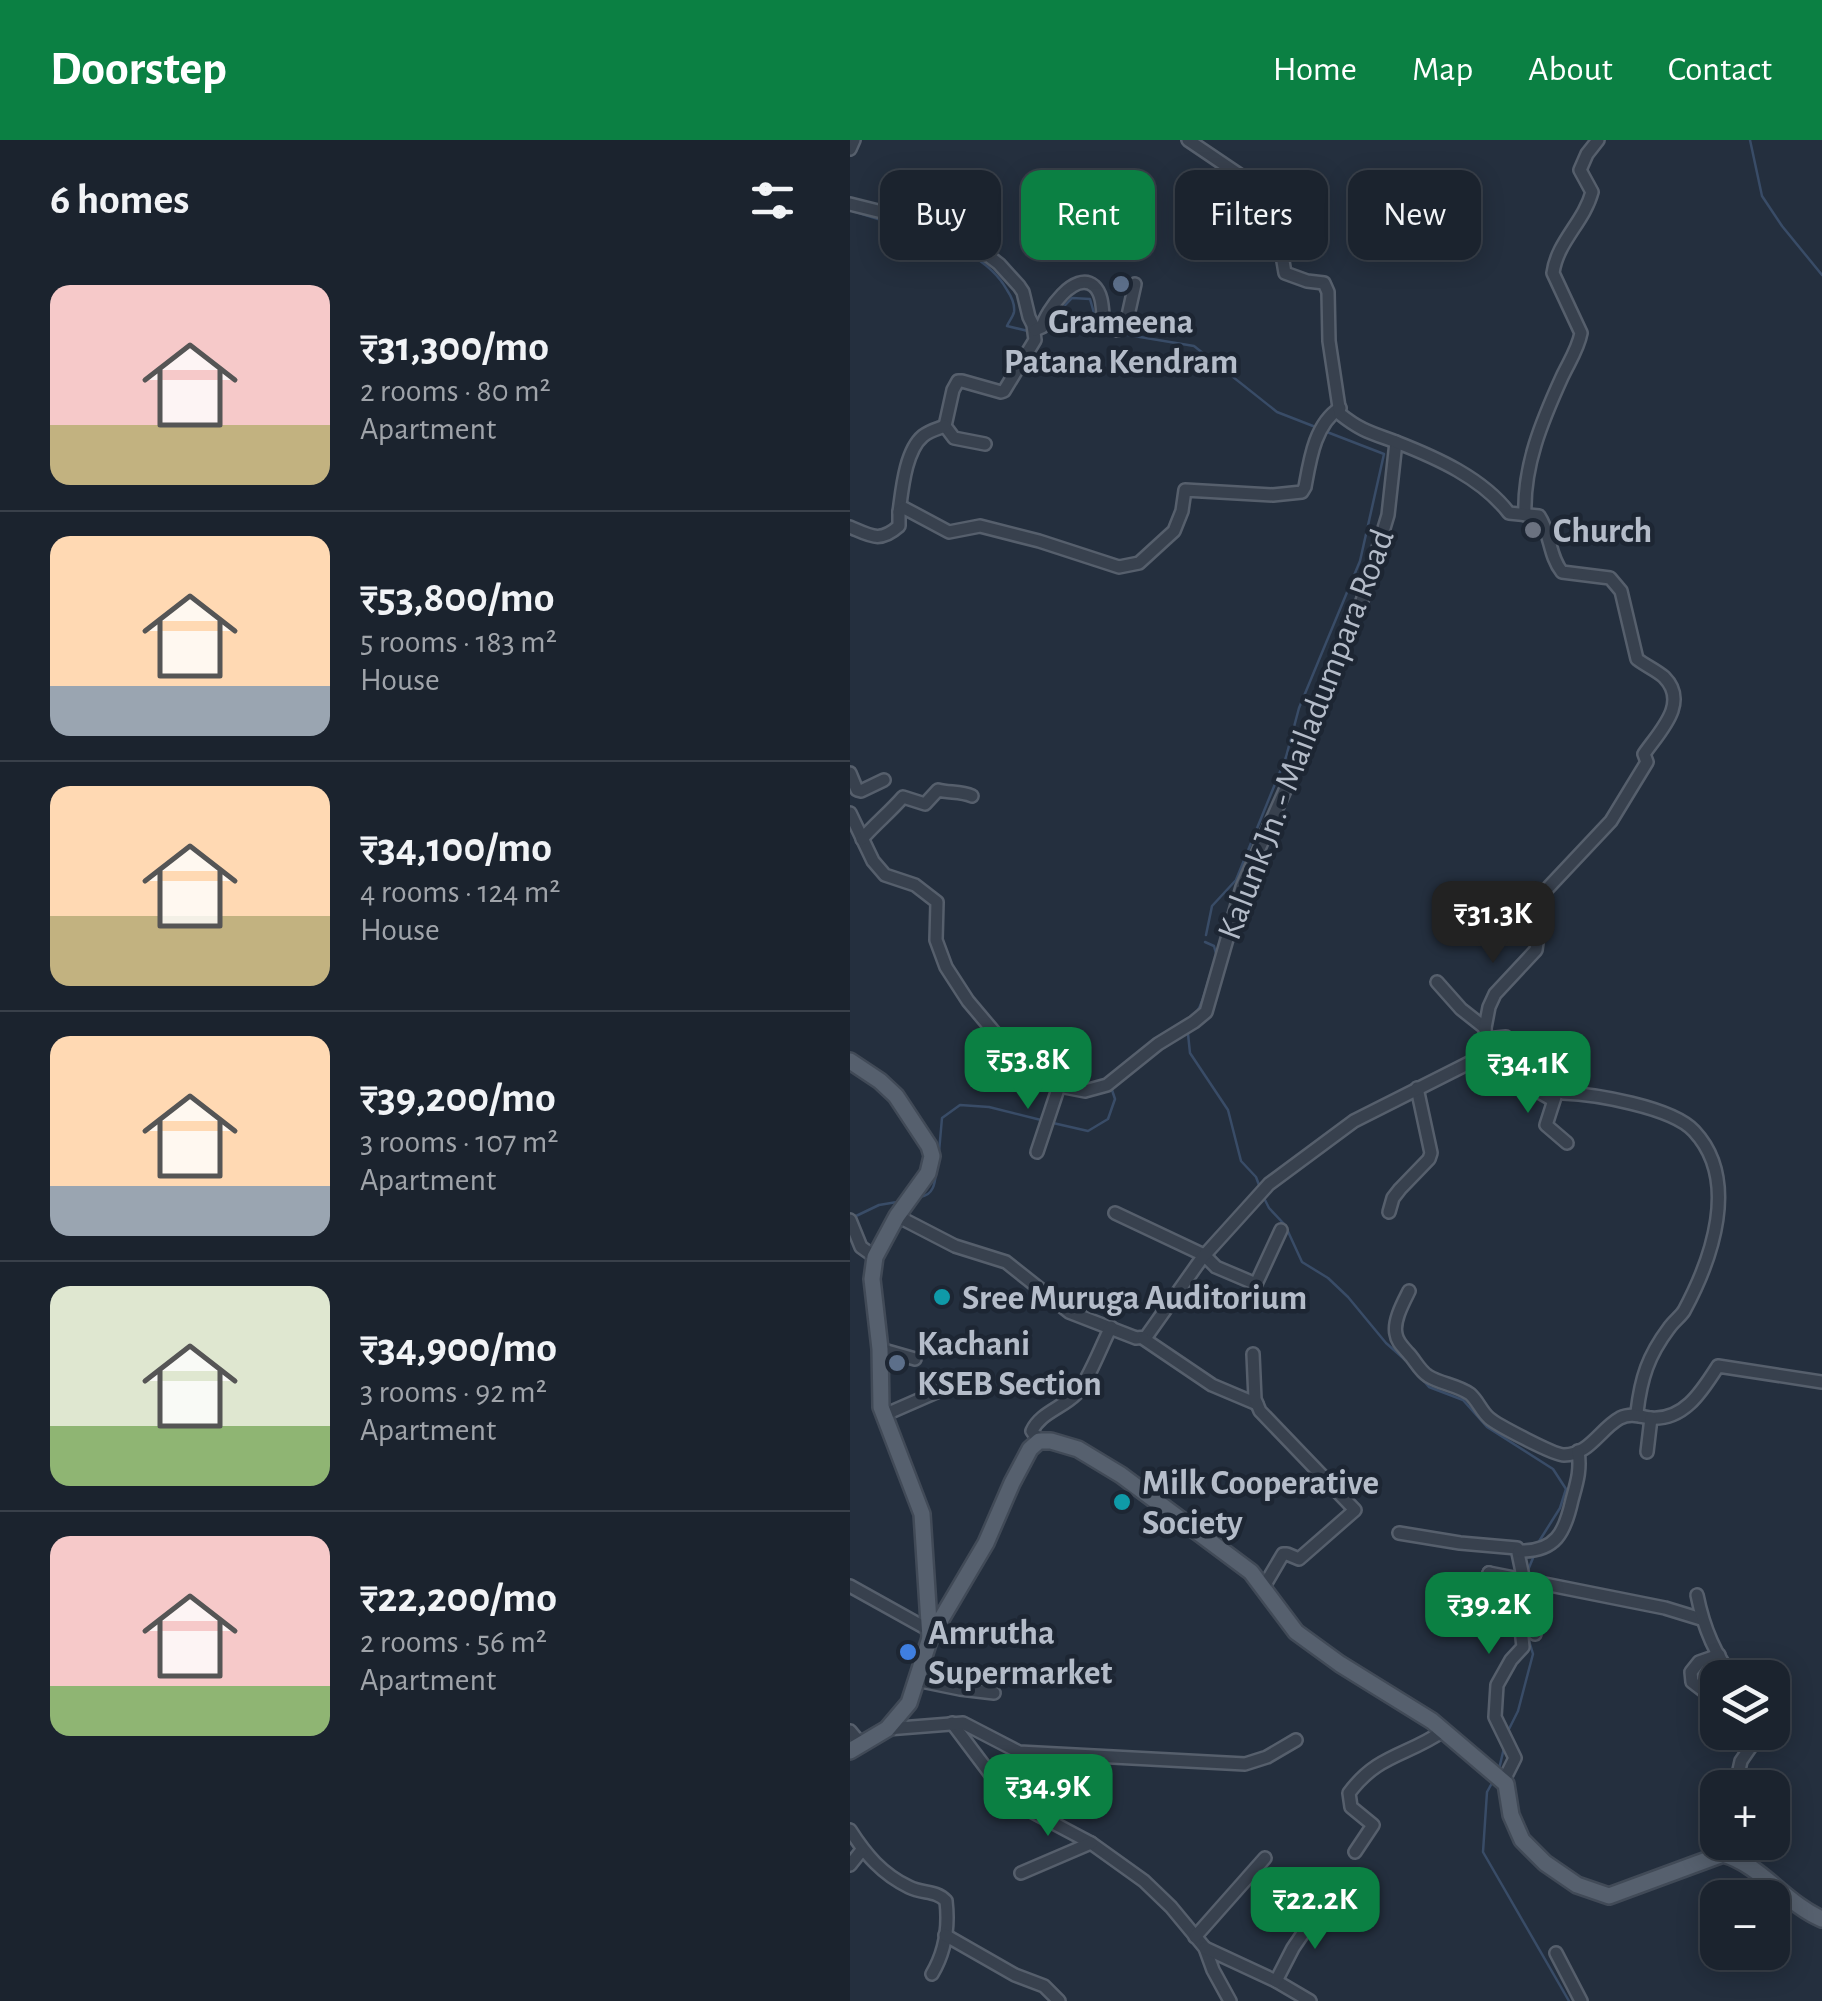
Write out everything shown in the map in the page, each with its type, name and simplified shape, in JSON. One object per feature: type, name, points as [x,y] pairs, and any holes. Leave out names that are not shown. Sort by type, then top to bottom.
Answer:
[{"type":"main road","points":[[850,1061],[896,1096],[932,1151],[928,1173],[874,1257],[872,1279],[880,1349],[881,1407],[922,1514],[929,1634]]},
{"type":"main road","points":[[856,1747],[887,1729],[908,1703],[929,1634],[986,1543],[1030,1448],[1039,1441],[1051,1441],[1078,1448],[1098,1459],[1251,1572],[1296,1632],[1432,1722],[1506,1784],[1511,1814],[1522,1840],[1577,1884],[1610,1896],[1700,1858]]},
{"type":"main road","points":[[1739,1860],[1781,1894],[1822,1919]]},
{"type":"street","points":[[850,148],[854,140]]},
{"type":"street","points":[[1144,1338],[1204,1255],[1269,1184],[1354,1121],[1477,1060],[1486,1038],[1488,1007],[1495,994],[1536,950],[1536,908],[1547,889],[1611,821],[1648,762],[1644,754],[1674,708],[1669,683],[1637,659],[1621,591],[1610,578],[1562,572],[1554,563],[1541,518],[1509,513],[1488,489],[1434,458],[1360,430],[1340,414],[1324,283],[1285,273],[1272,202],[1259,188],[1188,140]]},
{"type":"street","points":[[1525,515],[1524,497],[1532,453],[1579,344],[1581,333],[1552,273],[1559,251],[1587,210],[1592,192],[1580,170],[1598,140]]},
{"type":"street","points":[[850,204],[966,243],[992,257],[1023,292],[1035,340],[1004,391],[958,381],[953,390],[945,426],[954,438],[985,444]]},
{"type":"street","points":[[1034,330],[1040,328],[1045,314],[1060,297],[1085,282],[1099,294],[1104,325],[1117,330],[1126,320],[1135,284]]},
{"type":"street","points":[[899,512],[904,508],[910,510],[949,532],[980,526],[1119,568],[1139,562],[1174,531],[1185,490],[1273,495],[1302,492],[1320,430],[1328,416],[1340,408]]},
{"type":"street","points":[[850,527],[878,537],[889,535],[900,526],[902,482],[918,441],[926,433],[945,426]]},
{"type":"street","name":"Kalunk Jn. - Mailadumpara Road","points":[[1059,1086],[1085,1091],[1107,1085],[1206,1012],[1242,887],[1308,738],[1362,601],[1388,515],[1396,442]]},
{"type":"street","points":[[850,773],[861,791],[884,780]]},
{"type":"street","points":[[862,840],[903,797],[926,804],[938,790],[972,796]]},
{"type":"street","points":[[850,812],[873,861],[884,875],[915,885],[937,902],[936,940],[946,966],[968,1002],[1022,1064],[1059,1086],[1037,1152]]},
{"type":"street","points":[[1438,982],[1486,1038],[1509,1076],[1558,1097],[1582,1094],[1660,1112],[1693,1129],[1714,1164],[1719,1198],[1715,1232],[1682,1315],[1648,1360],[1637,1412],[1645,1417]]},
{"type":"street","points":[[1486,1038],[1506,1037],[1552,1077],[1558,1097],[1546,1125],[1567,1142]]},
{"type":"street","points":[[1389,1212],[1393,1198],[1431,1152],[1417,1088]]},
{"type":"street","points":[[1115,1214],[1256,1284],[1281,1230]]},
{"type":"street","points":[[897,1216],[955,1246],[1006,1262],[1069,1312],[1144,1338],[1212,1386],[1257,1404],[1355,1510],[1298,1559],[1282,1554],[1264,1588]]},
{"type":"street","points":[[850,1220],[861,1247],[874,1257]]},
{"type":"street","points":[[1409,1291],[1394,1331],[1402,1348],[1422,1370],[1476,1399],[1485,1415],[1497,1424],[1559,1454],[1591,1444],[1619,1418],[1664,1418],[1683,1409],[1698,1396],[1718,1366],[1822,1382]]},
{"type":"street","points":[[1039,1441],[1033,1428],[1079,1390],[1111,1328]]},
{"type":"street","points":[[880,1349],[915,1359]]},
{"type":"street","points":[[1254,1354],[1257,1404]]},
{"type":"street","points":[[884,1415],[972,1378]]},
{"type":"street","points":[[1645,1417],[1647,1452]]},
{"type":"street","points":[[1400,1532],[1460,1543],[1515,1547],[1520,1551],[1546,1547],[1564,1528],[1578,1482],[1578,1451]]},
{"type":"street","points":[[1520,1551],[1535,1634]]},
{"type":"street","points":[[1503,1782],[1516,1758],[1495,1717],[1497,1684],[1523,1647],[1512,1596],[1496,1585],[1489,1573],[1665,1608],[1701,1619]]},
{"type":"street","points":[[850,1586],[929,1634]]},
{"type":"street","points":[[1697,1595],[1701,1619],[1722,1660]]},
{"type":"street","points":[[1705,1660],[1719,1655]]},
{"type":"street","points":[[1700,1662],[1691,1672],[1692,1682],[1700,1688]]},
{"type":"street","points":[[916,1680],[994,1693]]},
{"type":"street","points":[[887,1729],[952,1723],[970,1725],[1019,1752],[1245,1764],[1267,1757],[1296,1740]]},
{"type":"street","points":[[952,1723],[1010,1800],[1091,1843],[1144,1881],[1206,1948],[1310,2001]]},
{"type":"street","points":[[850,1731],[856,1747]]},
{"type":"street","points":[[1355,1852],[1373,1825],[1351,1807],[1349,1794],[1355,1785],[1377,1764],[1443,1731]]},
{"type":"street","points":[[850,1830],[862,1850],[882,1870],[912,1889],[943,1896],[947,1906],[943,1950],[932,1974]]},
{"type":"street","points":[[1021,1873],[1091,1843]]},
{"type":"street","points":[[850,1865],[862,1850]]},
{"type":"street","points":[[1195,1937],[1265,1858]]},
{"type":"street","points":[[1276,1981],[1323,1904]]},
{"type":"street","points":[[945,1934],[1016,1975],[1044,1986],[1060,2001]]},
{"type":"street","points":[[1206,1948],[1230,2001]]},
{"type":"street","points":[[1556,1954],[1581,2001]]},
{"type":"waterway","points":[[1750,140],[1762,196],[1822,275]]},
{"type":"waterway","points":[[850,210],[937,238],[978,259],[995,273],[1011,298],[1014,312],[1007,326],[1028,331]]},
{"type":"waterway","points":[[1050,321],[1072,298],[1090,299],[1098,327],[1104,334],[1114,334]]},
{"type":"waterway","points":[[1122,334],[1194,346],[1277,412],[1313,426]]},
{"type":"waterway","points":[[1206,935],[1212,906],[1236,880],[1286,757],[1299,708],[1360,561],[1384,454],[1327,432]]},
{"type":"waterway","points":[[1205,942],[1214,946],[1217,957]]},
{"type":"waterway","points":[[1197,1012],[1214,964]]},
{"type":"waterway","points":[[946,977],[967,1008]]},
{"type":"waterway","points":[[1188,1034],[1190,1053],[1228,1110],[1241,1161],[1259,1185]]},
{"type":"waterway","points":[[1053,1123],[1088,1131],[1108,1119],[1115,1099],[1112,1090]]},
{"type":"waterway","points":[[939,1152],[942,1118],[960,1105],[989,1107],[1041,1120]]},
{"type":"waterway","points":[[920,1197],[932,1190],[937,1165]]},
{"type":"waterway","points":[[1264,1198],[1285,1225],[1302,1262],[1328,1278],[1411,1365]]},
{"type":"waterway","points":[[856,1216],[897,1202]]},
{"type":"waterway","points":[[1422,1379],[1429,1387],[1463,1400],[1487,1427],[1553,1469],[1566,1489],[1560,1508],[1538,1543]]},
{"type":"waterway","points":[[1528,1570],[1533,1558]]},
{"type":"waterway","points":[[1508,1731],[1518,1711],[1533,1654],[1527,1634]]},
{"type":"waterway","points":[[1499,1769],[1504,1748]]},
{"type":"waterway","points":[[1492,1783],[1487,1792],[1483,1852],[1569,2001]]},
{"type":"place","name":"Grameena Patana Kendram","points":[[1121,284]]},
{"type":"place","name":"Church","points":[[1533,530]]},
{"type":"place","name":"Sree Muruga Auditorium","points":[[942,1297]]},
{"type":"place","name":"Kachani KSEB Section","points":[[897,1363]]},
{"type":"place","name":"Milk Cooperative Society","points":[[1122,1502]]},
{"type":"place","name":"Amrutha Supermarket","points":[[908,1652]]}]
